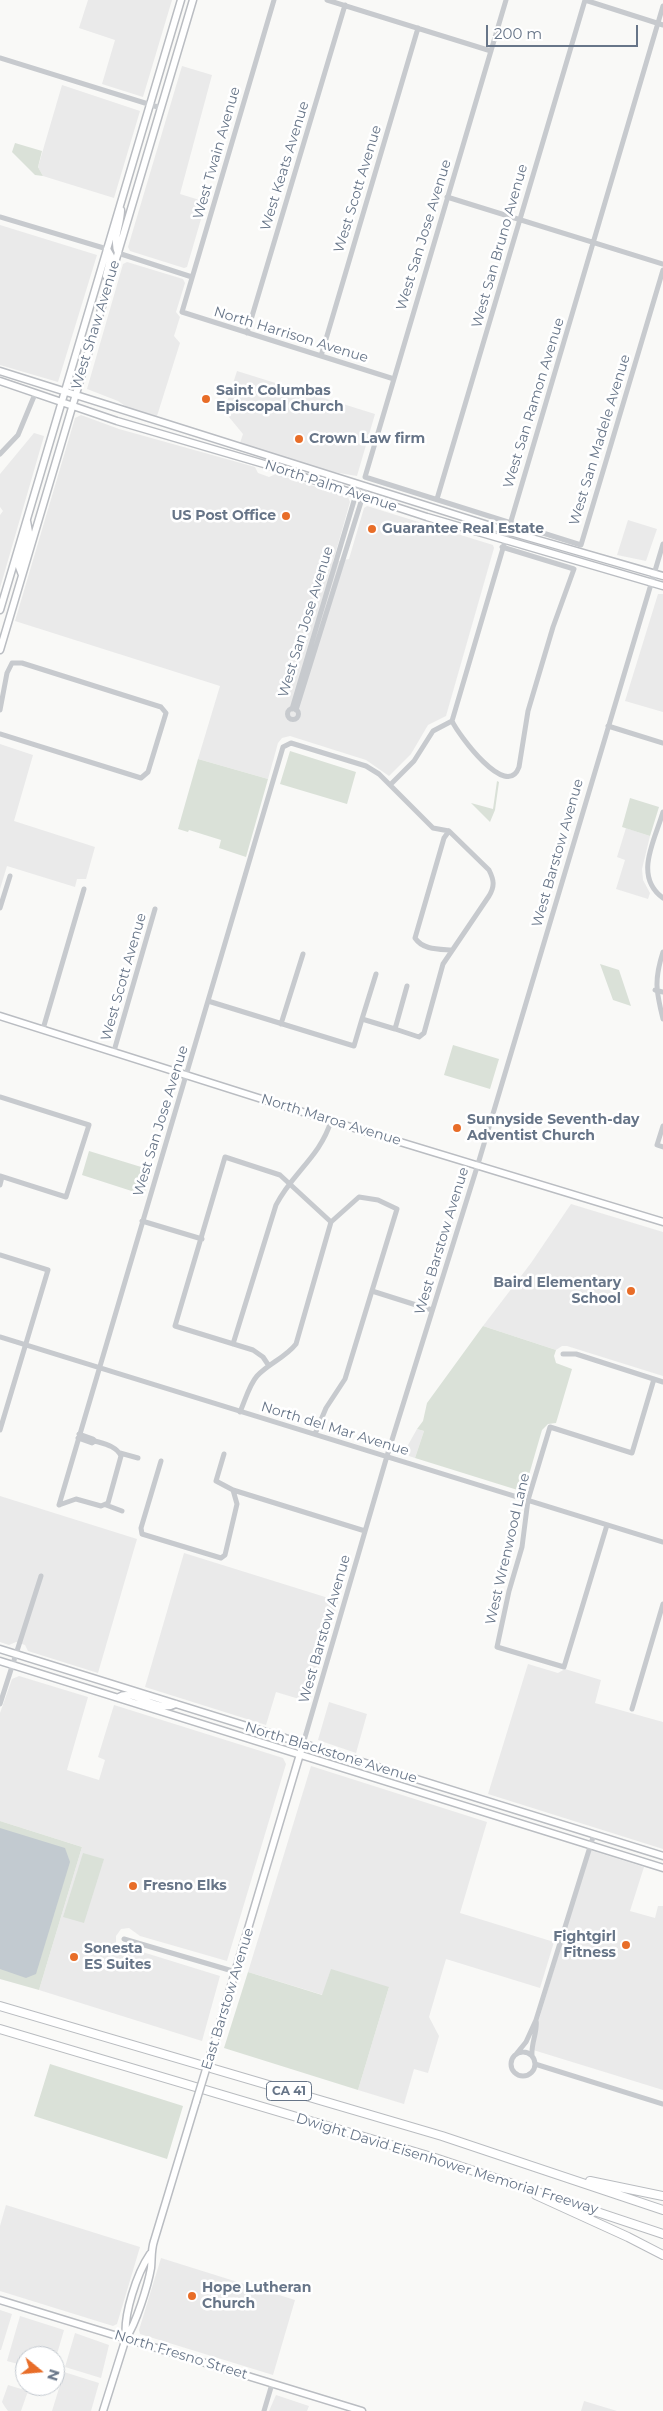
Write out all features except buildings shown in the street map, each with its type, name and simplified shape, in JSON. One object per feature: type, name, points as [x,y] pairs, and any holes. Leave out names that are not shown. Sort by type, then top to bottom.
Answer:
[{"type":"highway","name":"Dwight David Eisenhower Memorial Freeway","points":[[0,2005],[442,2136],[663,2210]]},
{"type":"highway","name":"Dwight David Eisenhower Memorial Freeway","points":[[0,2030],[426,2155],[663,2234]]},
{"type":"highway","points":[[551,2172],[663,2196]]},
{"type":"highway","points":[[522,2186],[535,2195],[663,2255]]},
{"type":"main road","name":"West Shaw Avenue","points":[[0,610],[181,0]]},
{"type":"main road","name":"West Shaw Avenue","points":[[0,650],[193,0]]},
{"type":"main road","points":[[118,253],[115,245],[120,224],[121,201]]},
{"type":"main road","points":[[107,250],[112,256],[106,276],[110,281]]},
{"type":"main road","name":"North Palm Avenue","points":[[0,371],[507,531],[663,576]]},
{"type":"main road","name":"North Palm Avenue","points":[[0,381],[61,404],[663,586]]},
{"type":"main road","points":[[264,464],[272,461],[315,474],[335,476]]},
{"type":"main road","points":[[22,575],[19,566],[29,532],[27,520]]},
{"type":"main road","name":"North Maroa Avenue","points":[[0,1016],[331,1121],[478,1164],[663,1222]]},
{"type":"main road","name":"North Blackstone Avenue","points":[[0,1649],[663,1856]]},
{"type":"main road","name":"North Blackstone Avenue","points":[[0,1661],[663,1868]]},
{"type":"main road","points":[[118,1698],[122,1695],[165,1707],[176,1704]]},
{"type":"main road","name":"East Barstow Avenue","points":[[103,2411],[126,2338],[133,2328],[151,2268],[150,2253],[303,1744]]},
{"type":"main road","name":"North Fresno Street","points":[[0,2300],[362,2411]]},
{"type":"street","name":"West Twain Avenue","points":[[182,312],[274,0]]},
{"type":"street","points":[[327,0],[491,50]]},
{"type":"street","name":"West San Jose Avenue","points":[[437,499],[364,477],[506,0]]},
{"type":"street","points":[[585,0],[660,24]]},
{"type":"street","name":"West San Bruno Avenue","points":[[437,499],[585,0]]},
{"type":"street","name":"West Keats Avenue","points":[[247,333],[345,5]]},
{"type":"street","name":"West San Ramon Avenue","points":[[452,721],[504,539],[660,24],[663,6]]},
{"type":"street","name":"West Scott Avenue","points":[[321,356],[418,28]]},
{"type":"street","points":[[0,58],[162,108]]},
{"type":"street","points":[[447,197],[663,264]]},
{"type":"street","points":[[0,217],[107,250]]},
{"type":"street","points":[[118,253],[192,277]]},
{"type":"street","name":"West San Madele Avenue","points":[[510,521],[581,545],[663,270]]},
{"type":"street","name":"North Harrison Avenue","points":[[182,312],[394,379]]},
{"type":"street","points":[[0,454],[18,434],[35,394]]},
{"type":"street","points":[[359,484],[360,495]]},
{"type":"street","points":[[294,709],[360,495],[366,486]]},
{"type":"street","points":[[437,499],[510,521]]},
{"type":"street","name":"West Barstow Avenue","points":[[303,1744],[387,1456],[478,1164],[663,544]]},
{"type":"street","points":[[362,1019],[419,1036],[424,1033],[443,964],[494,888],[493,878],[489,870],[449,831],[433,828],[391,784],[414,761],[434,731],[452,721],[472,750],[485,763],[504,776],[516,774],[520,767],[528,711],[553,627],[574,569],[502,547]]},
{"type":"street","points":[[0,710],[7,673],[12,663],[22,663],[162,707],[166,713],[148,772],[141,778],[0,734]]},
{"type":"street","points":[[608,726],[663,743]]},
{"type":"street","name":"West San Jose Avenue","points":[[106,1505],[101,1506],[76,1498],[59,1505],[283,747],[292,743],[366,766],[391,784]]},
{"type":"street","points":[[663,812],[661,825],[646,866],[648,880],[663,898]]},
{"type":"street","points":[[449,831],[444,838],[415,938],[419,944],[425,947],[452,950]]},
{"type":"street","points":[[0,908],[10,876]]},
{"type":"street","points":[[43,1029],[84,889]]},
{"type":"street","name":"West Scott Avenue","points":[[114,1051],[155,909]]},
{"type":"street","points":[[663,952],[656,974],[655,990],[663,1019]]},
{"type":"street","points":[[281,1024],[303,954]]},
{"type":"street","points":[[208,1001],[354,1046],[376,974]]},
{"type":"street","points":[[395,1029],[407,986]]},
{"type":"street","points":[[655,990],[663,992]]},
{"type":"street","points":[[0,1096],[89,1125],[66,1197],[1,1177],[0,1185]]},
{"type":"street","points":[[233,1344],[276,1205],[290,1184],[322,1145],[331,1121]]},
{"type":"street","points":[[660,1146],[663,1126]]},
{"type":"street","points":[[269,1366],[263,1357],[252,1350],[176,1326],[225,1157],[271,1171],[290,1184],[331,1222]]},
{"type":"street","points":[[240,1412],[256,1378],[269,1366],[283,1358],[296,1344],[331,1222],[359,1197],[378,1200],[397,1209],[345,1379],[326,1408],[315,1434]]},
{"type":"street","points":[[142,1221],[202,1239]]},
{"type":"street","points":[[0,1255],[48,1270],[0,1430]]},
{"type":"street","points":[[372,1291],[432,1310]]},
{"type":"street","name":"North del Mar Avenue","points":[[0,1336],[663,1542]]},
{"type":"street","points":[[564,1354],[576,1354],[663,1382]]},
{"type":"street","name":"West Wrenwood Lane","points":[[607,1525],[564,1668],[497,1647],[509,1591],[522,1547],[528,1500],[550,1427],[632,1453],[654,1379]]},
{"type":"street","points":[[78,1436],[109,1446],[120,1453],[138,1458]]},
{"type":"street","points":[[120,1453],[120,1462],[106,1505],[122,1511]]},
{"type":"street","points":[[224,1454],[216,1481],[234,1490],[366,1532]]},
{"type":"street","points":[[161,1461],[141,1528],[141,1532],[145,1537],[221,1558],[225,1554],[238,1504],[234,1490]]},
{"type":"street","points":[[0,1704],[42,1576]]},
{"type":"street","points":[[632,1709],[663,1604]]},
{"type":"street","points":[[536,2020],[532,2024],[526,2042],[512,2058],[510,2065],[516,2074],[528,2075],[533,2070],[535,2064],[531,2046],[537,2025],[536,2020],[594,1834]]},
{"type":"street","points":[[124,1939],[236,1972]]},
{"type":"street","points":[[517,2053],[525,2051],[532,2055]]},
{"type":"street","points":[[535,2064],[663,2104]]},
{"type":"street","points":[[264,2411],[272,2384]]},
{"type":"shaded area","points":[[88,0],[172,0],[143,97],[102,84],[115,40],[79,28]]},
{"type":"shaded area","points":[[182,66],[212,75],[180,194],[206,202],[187,267],[184,268],[130,251],[128,247]]},
{"type":"shaded area","points":[[62,85],[140,111],[114,198],[43,176],[38,167]]},
{"type":"shaded area","points":[[15,143],[42,151],[38,167],[43,176],[35,175],[12,152]]},
{"type":"shaded area","points":[[0,225],[97,255],[58,382],[0,365]]},
{"type":"shaded area","points":[[127,262],[183,279],[185,283],[176,312],[180,317],[174,336],[180,343],[157,416],[128,408],[118,401],[87,389],[123,264]]},
{"type":"shaded area","points":[[237,371],[375,414],[357,476],[333,472],[240,443],[243,434],[224,411]]},
{"type":"shaded area","points":[[81,415],[119,429],[255,467],[258,473],[269,477],[276,474],[348,497],[350,502],[333,562],[349,559],[364,508],[367,506],[493,545],[494,548],[446,716],[428,725],[411,754],[389,776],[366,760],[290,736],[282,738],[278,743],[268,779],[198,759],[220,686],[15,621],[75,418]]},
{"type":"shaded area","points":[[34,433],[44,436],[0,588],[0,515],[3,511],[0,507],[0,474]]},
{"type":"shaded area","points":[[628,520],[657,529],[646,561],[617,555]]},
{"type":"shaded area","points":[[658,594],[663,594],[663,712],[625,701]]},
{"type":"shaded area","points":[[0,744],[33,755],[14,821],[95,847],[86,879],[77,879],[75,887],[7,866],[0,889]]},
{"type":"shaded area","points":[[290,751],[356,772],[347,804],[280,784]]},
{"type":"shaded area","points":[[198,759],[268,779],[246,857],[219,848],[221,840],[189,830],[188,832],[178,829]]},
{"type":"shaded area","points":[[497,781],[499,782],[495,810],[490,822],[471,803],[493,809]]},
{"type":"shaded area","points":[[630,798],[659,807],[650,836],[622,827]]},
{"type":"shaded area","points":[[626,828],[650,836],[642,869],[643,880],[650,893],[648,899],[616,889],[625,860],[617,857]]},
{"type":"shaded area","points":[[600,964],[619,970],[631,1006],[613,1000]]},
{"type":"shaded area","points":[[453,1045],[499,1059],[490,1089],[444,1075]]},
{"type":"shaded area","points":[[89,1151],[151,1170],[144,1195],[82,1175]]},
{"type":"shaded area","points":[[571,1204],[663,1232],[663,1376],[567,1346],[562,1346],[556,1350],[483,1326],[531,1263]]},
{"type":"shaded area","points":[[483,1326],[556,1350],[554,1356],[556,1363],[572,1369],[556,1423],[548,1424],[542,1430],[524,1492],[415,1458],[424,1431],[417,1429],[423,1421],[427,1403]]},
{"type":"shaded area","points":[[417,1429],[424,1431],[415,1458],[403,1454]]},
{"type":"shaded area","points":[[0,1496],[137,1539],[98,1673],[28,1651],[25,1645],[16,1642],[9,1645],[0,1642]]},
{"type":"shaded area","points":[[184,1553],[338,1601],[309,1702],[276,1692],[266,1725],[145,1687]]},
{"type":"shaded area","points":[[528,1664],[558,1673],[565,1669],[601,1680],[595,1703],[663,1722],[663,1849],[488,1794]]},
{"type":"shaded area","points":[[19,1676],[88,1697],[67,1770],[99,1780],[105,1760],[98,1757],[114,1705],[283,1758],[286,1764],[227,1961],[140,1936],[129,1928],[121,1929],[116,1936],[116,1944],[122,1950],[136,1950],[220,1976],[202,2041],[39,1990],[82,1847],[0,1821],[0,1713],[12,1679]]},
{"type":"shaded area","points":[[329,1702],[367,1714],[356,1753],[318,1740]]},
{"type":"shaded area","points":[[311,1766],[487,1822],[460,1913],[554,1942],[540,1988],[446,1959],[429,2017],[439,2036],[428,2073],[414,2069],[404,2104],[358,2090],[389,1987],[323,1995],[248,1972]]},
{"type":"shaded area","points":[[0,1821],[82,1847],[39,1990],[0,1979]]},
{"type":"shaded area","points":[[0,1828],[65,1848],[70,1862],[36,1974],[26,1978],[0,1969]]},
{"type":"shaded area","points":[[590,1850],[644,1867],[630,1911],[655,1918],[658,1906],[663,1906],[663,2090],[530,2049]]},
{"type":"shaded area","points":[[83,1853],[104,1859],[84,1923],[63,1917]]},
{"type":"shaded area","points":[[331,1969],[389,1987],[358,2090],[224,2048],[248,1972],[322,1995]]},
{"type":"shaded area","points":[[50,2064],[183,2106],[167,2159],[34,2116]]},
{"type":"shaded area","points":[[6,2205],[140,2247],[117,2324],[113,2326],[0,2291],[0,2226]]},
{"type":"shaded area","points":[[161,2258],[295,2300],[273,2375],[140,2334],[139,2330]]},
{"type":"shaded area","points":[[0,2310],[12,2314],[1,2350],[0,2350]]},
{"type":"shaded area","points":[[20,2316],[64,2330],[59,2346],[15,2346],[15,2363],[7,2361]]},
{"type":"shaded area","points":[[75,2333],[109,2345],[101,2378],[65,2367]]},
{"type":"shaded area","points":[[65,2372],[99,2383],[91,2411],[52,2411],[57,2396],[65,2396]]},
{"type":"shaded area","points":[[8,2385],[15,2387],[15,2396],[26,2396],[21,2411],[8,2411],[2,2402]]},
{"type":"shaded area","points":[[276,2395],[309,2406],[307,2411],[269,2411]]},
{"type":"shaded area","points":[[584,2401],[617,2411],[581,2411]]},
{"type":"place","name":"Saint Columbas Episcopal Church","points":[[206,399]]},
{"type":"place","name":"Crown Law firm","points":[[299,439]]},
{"type":"place","name":"US Post Office","points":[[286,516]]},
{"type":"place","name":"Guarantee Real Estate","points":[[372,529]]},
{"type":"place","name":"Sunnyside Seventh-day Adventist Church","points":[[457,1128]]},
{"type":"place","name":"Baird Elementary School","points":[[631,1291]]},
{"type":"place","name":"Fresno Elks","points":[[133,1886]]},
{"type":"place","name":"Fightgirl Fitness","points":[[626,1945]]},
{"type":"place","name":"Sonesta ES Suites","points":[[74,1957]]},
{"type":"place","name":"Hope Lutheran Church","points":[[192,2296]]}]
